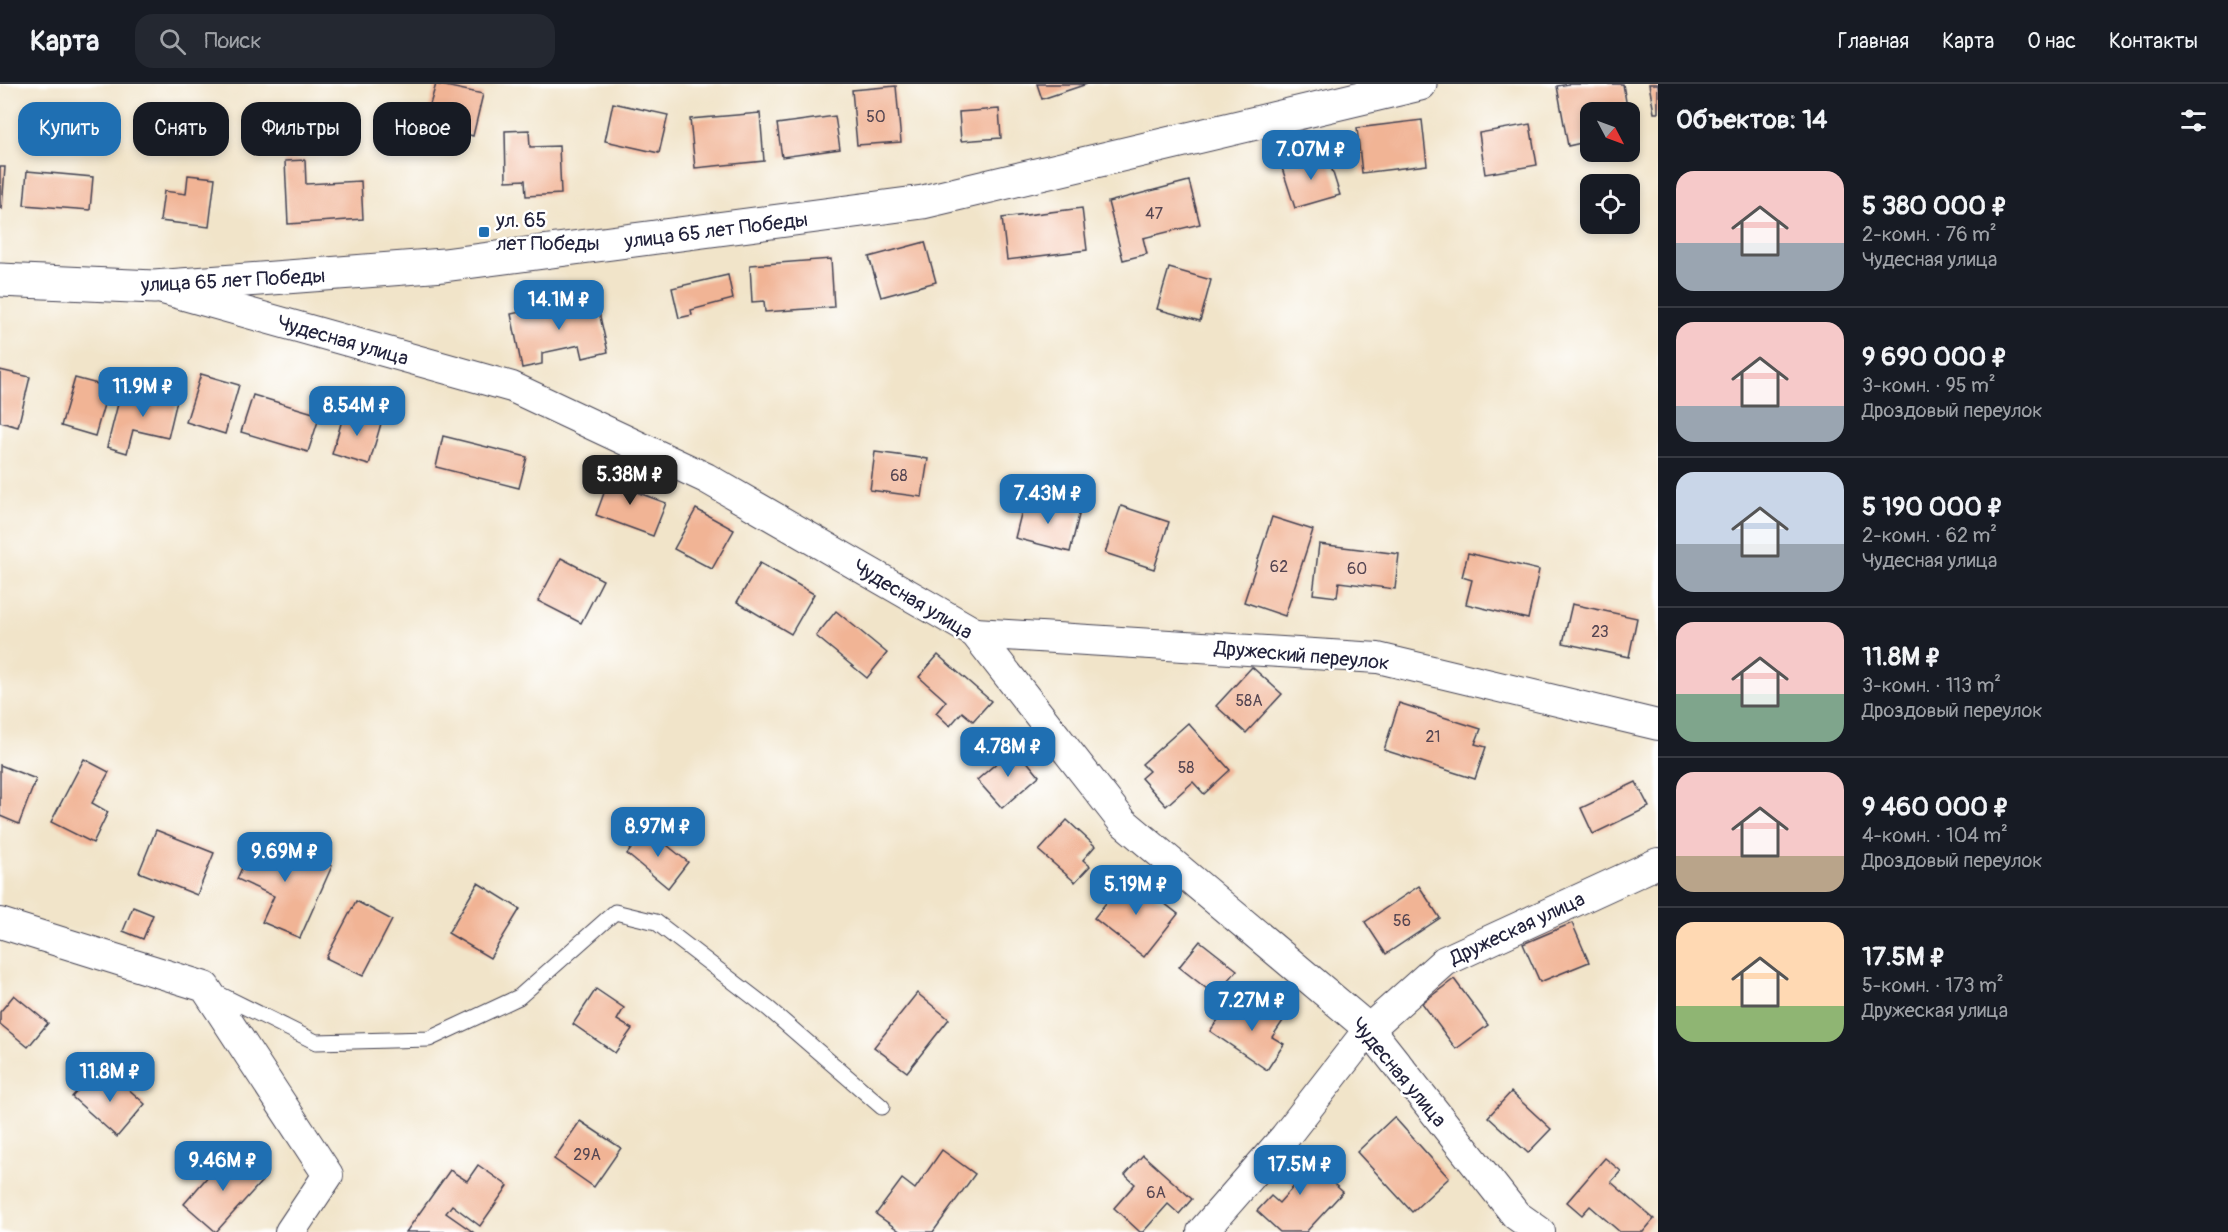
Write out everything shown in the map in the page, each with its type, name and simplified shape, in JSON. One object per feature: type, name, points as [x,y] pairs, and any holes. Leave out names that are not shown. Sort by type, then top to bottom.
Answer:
[{"type":"street","name":"улица 65 лет Победы","points":[[0,280],[154,287],[444,265],[923,202],[1420,84]]},
{"type":"street","name":"Чудесная улица","points":[[154,287],[512,387],[706,478],[975,633],[1122,821],[1369,1029],[1516,1215],[1540,1232]]},
{"type":"street","name":"Дружеский переулок","points":[[975,633],[1378,658],[1658,725]]},
{"type":"street","name":"Дружеская улица","points":[[1202,1232],[1285,1137],[1369,1029],[1445,961],[1658,862]]},
{"type":"street","points":[[0,923],[205,987],[328,1175],[290,1232]]},
{"type":"lane","points":[[205,987],[316,1042],[429,1039],[519,997],[615,912],[656,922],[769,1009],[882,1107]]},
{"type":"building","points":[[436,84],[483,94],[473,136],[471,135],[471,102],[431,102]]},
{"type":"building","points":[[1037,84],[1087,84],[1042,99]]},
{"type":"building","points":[[1623,84],[1626,102],[1580,102],[1580,143],[1568,146],[1557,86]]},
{"type":"building","points":[[1649,84],[1658,84],[1658,113],[1654,113]]},
{"type":"building","points":[[896,86],[901,142],[857,145],[852,90]]},
{"type":"building","points":[[613,103],[668,115],[659,153],[605,141]]},
{"type":"building","points":[[999,109],[1001,138],[961,141],[959,112]]},
{"type":"building","points":[[760,113],[764,161],[695,168],[690,119]]},
{"type":"building","points":[[835,116],[840,149],[782,157],[777,124]]},
{"type":"building","points":[[1422,120],[1427,165],[1362,173],[1357,128]]},
{"type":"building","points":[[1530,124],[1537,165],[1485,174],[1479,133]]},
{"type":"building","points":[[529,130],[530,147],[559,146],[561,194],[526,196],[525,180],[506,181],[505,131]]},
{"type":"building","points":[[1327,154],[1340,195],[1295,208],[1282,168]]},
{"type":"building","points":[[305,160],[306,184],[361,181],[363,219],[288,224],[285,161]]},
{"type":"building","points":[[0,167],[5,167],[2,209],[0,208]]},
{"type":"building","points":[[27,171],[93,177],[90,210],[24,205]]},
{"type":"building","points":[[188,175],[215,178],[209,227],[160,221],[164,191],[186,194]]},
{"type":"building","points":[[1189,181],[1200,224],[1143,238],[1147,254],[1123,260],[1108,202]]},
{"type":"building","points":[[1082,208],[1087,250],[1007,260],[1002,218]]},
{"type":"building","points":[[925,242],[936,282],[881,297],[869,257]]},
{"type":"building","points":[[831,259],[834,307],[765,312],[764,301],[752,302],[750,265]]},
{"type":"building","points":[[1169,268],[1211,280],[1200,321],[1157,309]]},
{"type":"building","points":[[728,275],[733,299],[691,310],[692,315],[679,318],[672,288]]},
{"type":"building","points":[[584,298],[585,306],[597,303],[608,352],[583,358],[580,345],[542,353],[542,364],[522,368],[511,314]]},
{"type":"building","points":[[0,370],[30,377],[18,427],[0,422]]},
{"type":"building","points":[[201,374],[239,385],[225,434],[186,422]]},
{"type":"building","points":[[75,378],[109,387],[95,436],[61,426]]},
{"type":"building","points":[[155,386],[179,392],[168,438],[133,430],[127,453],[107,447],[120,396],[151,403]]},
{"type":"building","points":[[253,395],[320,415],[308,452],[241,432]]},
{"type":"building","points":[[345,410],[382,420],[369,465],[332,454]]},
{"type":"building","points":[[443,436],[527,457],[519,488],[436,467]]},
{"type":"building","points":[[875,452],[928,459],[922,497],[870,490]]},
{"type":"building","points":[[612,471],[635,479],[631,490],[666,503],[653,536],[596,515]]},
{"type":"building","points":[[1025,498],[1080,511],[1070,552],[1015,538]]},
{"type":"building","points":[[1121,506],[1169,522],[1154,569],[1105,553]]},
{"type":"building","points":[[696,509],[734,530],[712,569],[674,549]]},
{"type":"building","points":[[1272,517],[1313,530],[1285,616],[1244,602]]},
{"type":"building","points":[[1319,544],[1399,554],[1395,589],[1339,582],[1337,597],[1313,594]]},
{"type":"building","points":[[1468,553],[1539,570],[1528,619],[1466,604],[1472,580],[1462,577]]},
{"type":"building","points":[[561,558],[603,580],[581,623],[538,601]]},
{"type":"building","points":[[760,563],[814,594],[791,634],[737,602]]},
{"type":"building","points":[[1572,604],[1637,618],[1629,657],[1563,643]]},
{"type":"building","points":[[836,611],[887,653],[867,678],[816,636]]},
{"type":"building","points":[[938,655],[991,701],[973,721],[962,712],[950,726],[936,713],[946,701],[919,677]]},
{"type":"building","points":[[1252,667],[1282,694],[1246,733],[1216,706]]},
{"type":"building","points":[[1399,703],[1481,729],[1475,744],[1486,747],[1475,779],[1384,750]]},
{"type":"building","points":[[1188,723],[1230,770],[1204,794],[1193,782],[1166,806],[1141,778],[1149,771],[1142,764]]},
{"type":"building","points":[[1015,747],[1039,776],[1002,808],[977,780]]},
{"type":"building","points":[[84,759],[109,772],[92,803],[108,812],[93,843],[51,822]]},
{"type":"building","points":[[0,765],[36,779],[19,824],[0,816]]},
{"type":"building","points":[[1636,782],[1649,807],[1593,834],[1581,808]]},
{"type":"building","points":[[1067,820],[1095,846],[1083,860],[1090,866],[1075,882],[1039,851]]},
{"type":"building","points":[[647,829],[688,862],[668,888],[627,854]]},
{"type":"building","points":[[156,830],[214,853],[197,895],[139,872]]},
{"type":"building","points":[[257,834],[332,866],[300,938],[262,922],[274,896],[237,879]]},
{"type":"building","points":[[1128,875],[1178,914],[1144,957],[1094,918]]},
{"type":"building","points":[[478,883],[520,909],[490,958],[448,933]]},
{"type":"building","points":[[1419,886],[1440,918],[1386,954],[1365,922]]},
{"type":"building","points":[[356,901],[392,920],[363,976],[326,958]]},
{"type":"building","points":[[133,907],[153,915],[143,939],[123,931]]},
{"type":"building","points":[[1572,923],[1589,962],[1540,982],[1523,944]]},
{"type":"building","points":[[1200,941],[1237,970],[1216,996],[1179,967]]},
{"type":"building","points":[[1454,979],[1488,1025],[1456,1049],[1422,1003]]},
{"type":"building","points":[[596,989],[624,1008],[617,1020],[632,1029],[615,1053],[573,1024]]},
{"type":"building","points":[[917,993],[949,1019],[907,1072],[874,1047]]},
{"type":"building","points":[[14,995],[48,1023],[28,1047],[0,1024],[0,1012]]},
{"type":"building","points":[[1252,996],[1285,1018],[1272,1037],[1284,1044],[1267,1070],[1210,1031],[1225,1010],[1237,1018]]},
{"type":"building","points":[[112,1074],[145,1104],[117,1137],[72,1097],[89,1078],[100,1087]]},
{"type":"building","points":[[1511,1092],[1551,1129],[1528,1153],[1488,1117]]},
{"type":"building","points":[[1394,1117],[1449,1178],[1412,1212],[1357,1152]]},
{"type":"building","points":[[580,1121],[621,1148],[594,1187],[554,1159]]},
{"type":"building","points":[[1293,1148],[1343,1192],[1306,1232],[1280,1232],[1257,1211],[1271,1196],[1279,1203],[1295,1185],[1276,1167]]},
{"type":"building","points":[[942,1150],[975,1174],[933,1232],[901,1232],[876,1214],[902,1179],[915,1189]]},
{"type":"building","points":[[229,1152],[262,1181],[216,1232],[184,1204]]},
{"type":"building","points":[[1143,1155],[1192,1199],[1179,1214],[1168,1204],[1143,1232],[1140,1232],[1114,1208],[1135,1184],[1125,1175]]},
{"type":"building","points":[[1605,1158],[1621,1171],[1611,1182],[1654,1219],[1643,1232],[1620,1232],[1590,1206],[1582,1215],[1567,1202]]},
{"type":"building","points":[[478,1165],[508,1186],[480,1226],[452,1205],[446,1213],[473,1232],[406,1232],[450,1170],[467,1181]]},
{"type":"place","name":"ул. 65 лет Победы","points":[[484,232]]}]
